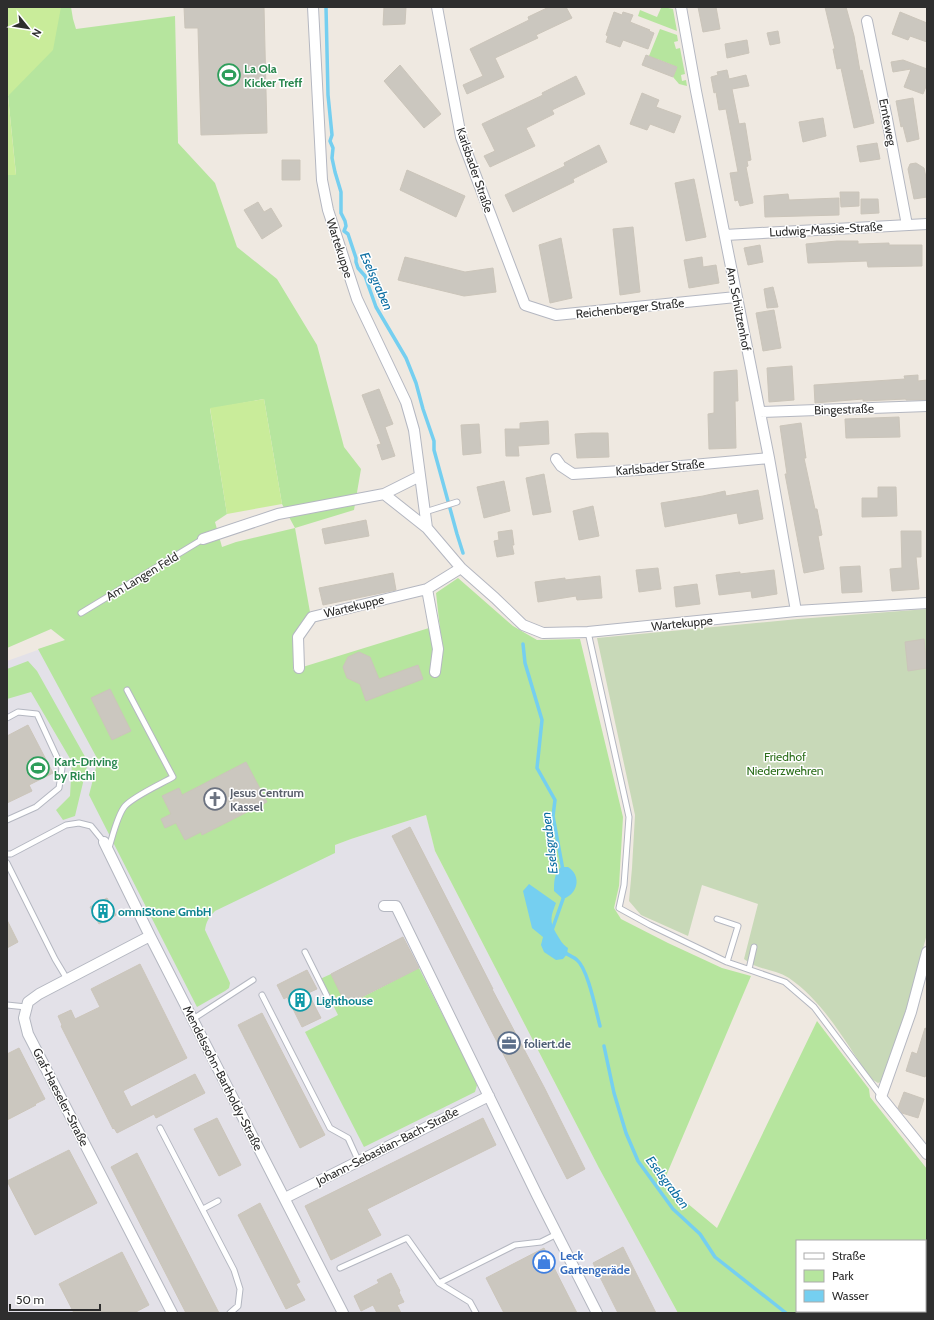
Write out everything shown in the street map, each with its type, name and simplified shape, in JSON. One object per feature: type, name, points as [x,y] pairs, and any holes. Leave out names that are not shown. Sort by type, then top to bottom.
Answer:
[{"type":"street","name":"Wartekuppe","points":[[313,7],[322,180],[328,210],[357,299],[406,402],[414,430],[427,528]]},
{"type":"street","name":"Karlsbader Straße","points":[[437,7],[461,137],[525,305]]},
{"type":"street","name":"Am Schützenhof","points":[[681,7],[736,297],[769,458],[796,611]]},
{"type":"street","name":"Ernteweg","points":[[867,21],[907,225]]},
{"type":"street","name":"Ludwig-Massie-Straße","points":[[725,235],[927,224]]},
{"type":"street","name":"Reichenberger Straße","points":[[525,305],[556,315],[736,297]]},
{"type":"street","name":"Bingestraße","points":[[760,412],[927,406]]},
{"type":"street","name":"Karlsbader Straße","points":[[556,459],[561,466],[573,474],[637,470],[769,458]]},
{"type":"street","points":[[202,539],[278,514],[384,494],[420,476]]},
{"type":"street","name":"Wartekuppe","points":[[384,494],[427,528],[461,568],[523,625],[543,633],[588,632],[796,611],[927,603]]},
{"type":"street","name":"Wartekuppe","points":[[299,668],[298,637],[312,616],[427,589],[461,568]]},
{"type":"street","points":[[427,589],[438,649],[435,672]]},
{"type":"street","name":"Mendelssohn-Bartholdy-Straße","points":[[106,847],[150,936],[344,1313]]},
{"type":"street","points":[[384,906],[396,906],[597,1313]]},
{"type":"street","points":[[26,1007],[28,1002],[39,994],[150,936]]},
{"type":"street","points":[[927,952],[911,1012],[881,1097],[927,1154]]},
{"type":"street","name":"Graf-Haeseler-Straße","points":[[26,1007],[24,1018],[28,1034],[172,1313]]},
{"type":"street","name":"Johann-Sebastian-Bach-Straße","points":[[285,1198],[358,1160],[489,1096]]},
{"type":"lane","points":[[425,512],[457,502]]},
{"type":"lane","name":"Am Langen Feld","points":[[81,613],[202,539]]},
{"type":"lane","points":[[588,632],[629,817],[624,886],[619,908],[650,925],[727,962],[785,982],[814,1007],[881,1097]]},
{"type":"lane","points":[[7,854],[11,854],[66,825],[79,823],[91,826],[106,847],[124,806],[138,796],[173,777],[127,690]]},
{"type":"lane","points":[[7,718],[18,712],[37,714],[62,768],[59,788],[36,806],[7,820]]},
{"type":"lane","points":[[7,863],[54,959],[67,979]]},
{"type":"lane","points":[[717,919],[738,926],[727,962]]},
{"type":"lane","points":[[749,969],[754,947]]},
{"type":"lane","points":[[305,952],[328,998]]},
{"type":"lane","points":[[193,1019],[253,980]]},
{"type":"lane","points":[[262,995],[330,1128],[348,1138],[358,1160]]},
{"type":"lane","points":[[7,1005],[26,1007]]},
{"type":"lane","points":[[160,1128],[234,1270],[240,1289],[238,1306],[230,1313]]},
{"type":"lane","points":[[203,1209],[218,1201]]},
{"type":"lane","points":[[439,1283],[515,1245],[541,1242],[558,1234]]},
{"type":"lane","points":[[340,1268],[406,1238],[439,1283],[470,1302],[476,1313]]},
{"type":"shaded area","points":[[141,613],[335,845],[426,815],[435,851],[599,1168],[678,1313],[7,1313],[7,661]]},
{"type":"green space","points":[[7,7],[61,7],[53,50],[8,96],[16,175],[7,175]]},
{"type":"green space","points":[[58,7],[71,7],[76,29],[175,16],[178,143],[215,183],[237,247],[277,279],[317,345],[344,447],[361,469],[354,510],[295,528],[310,612],[293,637],[293,670],[429,628],[440,629],[436,593],[458,578],[513,626],[537,640],[580,639],[623,817],[619,886],[614,908],[621,919],[668,943],[722,968],[751,976],[663,1183],[717,1228],[817,1021],[869,1089],[870,1097],[927,1169],[927,1259],[926,1263],[926,1240],[796,1240],[796,1312],[914,1313],[678,1313],[599,1168],[435,851],[426,815],[335,845],[335,853],[215,911],[208,920],[205,930],[230,983],[229,988],[225,991],[197,1007],[89,795],[98,760],[38,649],[65,640],[51,629],[7,648],[7,175],[16,174],[8,96]],"holes":[[[264,399],[282,504],[295,528],[236,542],[222,547],[215,522],[227,514],[210,409]]]},
{"type":"green space","points":[[661,8],[673,9],[677,31],[638,16],[640,10],[657,17]]},
{"type":"green space","points":[[660,29],[677,35],[678,41],[674,42],[676,49],[680,48],[685,74],[681,75],[682,81],[686,80],[687,86],[679,84],[673,77],[677,67],[657,59],[655,60],[649,56]]},
{"type":"green space","points":[[264,399],[282,504],[227,514],[210,408]]},
{"type":"green space","name":"Friedhof Niederzwehren","points":[[927,609],[927,934],[906,1010],[883,1081],[878,1083],[870,1078],[834,1024],[802,988],[784,975],[749,963],[744,959],[758,904],[702,885],[688,936],[641,915],[629,901],[635,815],[597,638],[798,619]]},
{"type":"green space","points":[[28,661],[37,671],[88,762],[75,816],[63,820],[56,810],[70,796],[72,762],[31,692],[7,699],[7,669]]},
{"type":"green space","points":[[419,968],[475,1079],[477,1085],[475,1092],[364,1147],[305,1032],[338,1015],[320,979],[331,974],[347,1005]]},
{"type":"water","points":[[561,867],[568,867],[575,875],[577,880],[575,889],[568,897],[563,899],[554,891],[554,881]]},
{"type":"water","points":[[529,884],[556,903],[552,915],[552,922],[560,939],[568,948],[567,954],[563,959],[556,960],[544,952],[541,945],[543,937],[532,928],[523,891]]},
{"type":"building","points":[[184,7],[264,7],[267,133],[201,135],[198,28],[185,28]]},
{"type":"building","points":[[384,7],[406,7],[405,24],[383,25]]},
{"type":"building","points":[[549,7],[566,7],[572,18],[536,35],[538,38],[495,58],[504,77],[467,94],[463,85],[483,76],[470,49],[529,20],[528,17]]},
{"type":"building","points":[[698,7],[716,7],[720,29],[703,32]]},
{"type":"building","points":[[825,7],[846,7],[854,36],[860,71],[862,70],[874,123],[854,128],[841,68],[837,69],[833,49],[835,49]]},
{"type":"building","points":[[614,12],[622,15],[623,12],[633,15],[630,22],[654,33],[648,49],[623,40],[620,47],[606,42],[608,36],[606,35]]},
{"type":"building","points":[[900,12],[927,23],[927,42],[910,36],[908,40],[892,34]]},
{"type":"building","points":[[778,31],[780,43],[770,45],[767,33]]},
{"type":"building","points":[[747,40],[749,53],[727,58],[725,44]]},
{"type":"building","points":[[646,55],[677,67],[673,77],[642,65]]},
{"type":"building","points":[[903,60],[927,69],[927,84],[923,94],[904,87],[911,69],[893,72],[891,62]]},
{"type":"building","points":[[400,65],[441,114],[424,128],[384,81]]},
{"type":"building","points":[[727,70],[729,79],[746,75],[749,86],[732,89],[739,124],[745,123],[751,160],[747,161],[748,166],[746,167],[753,203],[740,206],[738,200],[735,201],[730,173],[738,172],[726,109],[719,110],[716,92],[714,93],[711,77],[718,75],[717,72]]},
{"type":"building","points":[[576,76],[585,94],[552,110],[554,114],[526,128],[535,146],[490,167],[484,156],[495,151],[482,124],[543,95],[542,93]]},
{"type":"building","points":[[642,93],[659,100],[656,107],[681,116],[674,133],[650,124],[647,130],[630,124]]},
{"type":"building","points":[[913,98],[919,139],[907,142],[903,126],[901,127],[896,101]]},
{"type":"building","points":[[823,118],[826,136],[803,142],[799,122]]},
{"type":"building","points":[[877,143],[880,159],[860,162],[857,146]]},
{"type":"building","points":[[599,145],[607,162],[573,179],[574,182],[513,212],[505,195],[565,166],[564,163]]},
{"type":"building","points":[[282,160],[300,160],[300,180],[282,180]]},
{"type":"building","points":[[916,163],[924,168],[927,182],[927,197],[914,199],[908,169],[910,164]]},
{"type":"building","points":[[407,170],[465,196],[456,217],[400,190]]},
{"type":"building","points":[[694,179],[706,237],[686,241],[675,183]]},
{"type":"building","points":[[840,192],[859,192],[859,206],[841,207]]},
{"type":"building","points":[[788,194],[789,200],[839,198],[839,215],[765,217],[764,196]]},
{"type":"building","points":[[861,199],[878,199],[879,213],[861,214]]},
{"type":"building","points":[[258,202],[264,212],[271,208],[282,226],[262,239],[244,210]]},
{"type":"building","points":[[633,227],[640,292],[620,295],[613,229]]},
{"type":"building","points":[[561,238],[572,298],[550,303],[539,245]]},
{"type":"building","points":[[837,241],[858,241],[858,244],[889,243],[889,245],[922,245],[922,266],[868,267],[867,261],[808,263],[806,244]]},
{"type":"building","points":[[760,245],[763,262],[748,265],[744,248]]},
{"type":"building","points":[[405,257],[465,272],[493,268],[496,292],[464,296],[398,280]]},
{"type":"building","points":[[702,257],[703,267],[716,265],[719,283],[689,288],[684,260]]},
{"type":"building","points":[[773,287],[778,307],[767,308],[764,289]]},
{"type":"building","points":[[774,310],[781,348],[763,351],[756,313]]},
{"type":"building","points":[[792,366],[794,400],[769,402],[767,368]]},
{"type":"building","points":[[737,370],[738,401],[735,401],[736,448],[709,449],[708,414],[714,413],[714,372]]},
{"type":"building","points":[[918,375],[918,381],[927,380],[927,400],[906,399],[863,401],[863,399],[815,403],[814,385],[905,379],[904,376]]},
{"type":"building","points":[[379,389],[393,424],[385,427],[395,456],[382,460],[377,445],[381,444],[362,395]]},
{"type":"building","points":[[899,417],[900,437],[846,438],[845,419]]},
{"type":"building","points":[[548,421],[549,444],[518,446],[519,456],[506,456],[505,429],[520,429],[520,423]]},
{"type":"building","points":[[801,423],[806,458],[804,458],[822,535],[818,536],[824,569],[804,573],[785,474],[787,474],[780,426]]},
{"type":"building","points":[[479,424],[481,453],[463,455],[461,425]]},
{"type":"building","points":[[608,433],[609,457],[577,458],[575,434]]},
{"type":"building","points":[[544,474],[551,512],[533,515],[526,478]]},
{"type":"building","points":[[504,481],[510,511],[484,518],[477,487]]},
{"type":"building","points":[[878,487],[896,487],[897,516],[862,517],[862,498],[878,498]]},
{"type":"building","points":[[758,490],[763,519],[739,524],[737,513],[665,527],[661,503],[725,491],[726,496]]},
{"type":"building","points":[[593,506],[599,536],[579,540],[573,511]]},
{"type":"building","points":[[366,520],[369,536],[325,544],[322,529]]},
{"type":"building","points":[[512,530],[514,545],[512,545],[514,554],[497,557],[494,541],[499,540],[498,532]]},
{"type":"building","points":[[901,531],[921,531],[921,557],[916,557],[919,589],[892,591],[890,569],[902,568]]},
{"type":"building","points":[[860,566],[862,592],[842,593],[840,567]]},
{"type":"building","points":[[658,568],[661,589],[639,592],[636,570]]},
{"type":"building","points":[[774,570],[777,594],[752,598],[751,591],[719,595],[716,575]]},
{"type":"building","points":[[393,573],[396,590],[323,605],[319,588]]},
{"type":"building","points":[[600,576],[602,598],[577,600],[576,596],[538,602],[535,582],[565,578],[565,580]]},
{"type":"building","points":[[697,584],[700,604],[676,607],[674,587]]},
{"type":"building","points":[[924,639],[927,668],[908,671],[905,642]]},
{"type":"building","points":[[359,652],[370,657],[379,679],[418,665],[423,679],[366,701],[360,684],[347,678],[343,667],[348,657]]},
{"type":"building","points":[[110,689],[131,731],[112,740],[91,698]]},
{"type":"building","points":[[28,725],[53,773],[29,785],[32,791],[7,803],[7,736]]},
{"type":"building","name":"Jesus Centrum Kassel","points":[[246,762],[267,802],[202,835],[201,832],[185,840],[176,823],[165,828],[161,819],[171,814],[162,796],[179,788],[182,795]]},
{"type":"building","points":[[410,827],[585,1169],[567,1179],[392,836]]},
{"type":"building","name":"omniStone GmbH","points":[[107,898],[116,915],[99,924],[90,907]]},
{"type":"building","points":[[7,920],[18,942],[7,948]]},
{"type":"building","points":[[403,937],[419,968],[346,1005],[331,974]]},
{"type":"building","points":[[140,964],[187,1058],[123,1091],[131,1107],[195,1074],[205,1093],[156,1118],[154,1114],[117,1133],[114,1128],[113,1129],[61,1026],[62,1025],[58,1016],[71,1010],[75,1019],[100,1007],[91,989]]},
{"type":"building","name":"Lighthouse","points":[[307,970],[317,989],[308,993],[321,1018],[302,1027],[287,997],[284,999],[277,985]]},
{"type":"building","points":[[262,1013],[325,1135],[300,1148],[238,1025]]},
{"type":"building","points":[[925,1028],[927,1029],[927,1072],[925,1077],[906,1071],[912,1052],[917,1054]]},
{"type":"building","points":[[19,1048],[45,1099],[7,1120],[7,1054]]},
{"type":"building","points":[[904,1092],[924,1099],[918,1118],[902,1113],[898,1108]]},
{"type":"building","points":[[217,1118],[241,1165],[219,1176],[194,1129]]},
{"type":"building","points":[[483,1118],[496,1145],[367,1209],[381,1235],[331,1260],[305,1206]]},
{"type":"building","points":[[69,1150],[97,1203],[35,1235],[7,1181]]},
{"type":"building","points":[[137,1153],[219,1313],[186,1313],[111,1167]]},
{"type":"building","points":[[260,1203],[300,1282],[296,1284],[305,1300],[286,1309],[238,1215]]},
{"type":"building","points":[[623,1247],[656,1313],[618,1313],[593,1263]]},
{"type":"building","points":[[544,1248],[577,1313],[504,1313],[486,1278]]},
{"type":"building","points":[[122,1252],[149,1305],[134,1313],[74,1313],[59,1284]]},
{"type":"building","points":[[391,1273],[404,1302],[397,1305],[401,1313],[377,1313],[373,1305],[361,1311],[354,1296],[379,1283],[377,1280]]},
{"type":"waterway","name":"Eselsgraben","points":[[326,7],[328,95],[332,135],[330,141],[333,148],[332,158],[335,172],[341,192],[341,213],[346,226],[344,231],[348,234],[358,268],[365,276],[376,307],[406,358],[416,383],[434,441],[434,450],[463,553]]},
{"type":"waterway","name":"Eselsgraben","points":[[523,644],[525,663],[542,720],[537,768],[555,800],[553,816],[563,870]]},
{"type":"waterway","name":"Eselsgraben","points":[[551,933],[563,899],[563,895]]},
{"type":"waterway","name":"Eselsgraben","points":[[564,952],[577,960],[585,972],[600,1026]]},
{"type":"waterway","name":"Eselsgraben","points":[[604,1046],[614,1093],[626,1133],[638,1161],[673,1209],[700,1234],[715,1257],[786,1313]]},
{"type":"place","name":"La Ola Kicker Treff","points":[[229,75]]},
{"type":"place","name":"Kart-Driving by Richi","points":[[38,768]]},
{"type":"place","name":"Jesus Centrum Kassel","points":[[215,799]]},
{"type":"place","name":"omniStone GmbH","points":[[103,911]]},
{"type":"place","name":"Lighthouse","points":[[300,1000]]},
{"type":"place","name":"foliert.de","points":[[509,1043]]},
{"type":"place","name":"Leck Gartengeräde","points":[[544,1262]]}]
